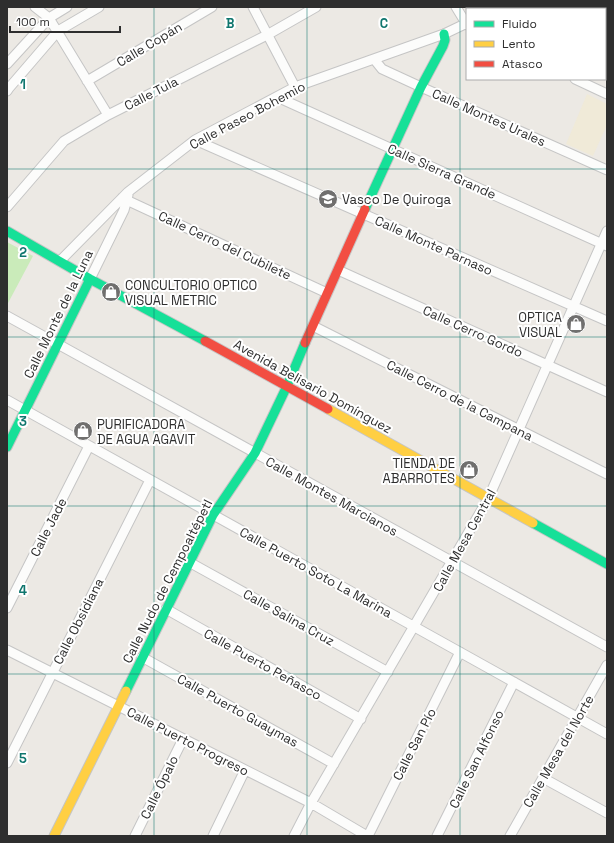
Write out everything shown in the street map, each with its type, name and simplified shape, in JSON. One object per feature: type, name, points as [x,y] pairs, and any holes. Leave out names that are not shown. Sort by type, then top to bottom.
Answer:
[{"type":"street","points":[[35,7],[49,18],[58,31],[108,115]]},
{"type":"street","points":[[7,64],[49,18],[67,7]]},
{"type":"street","points":[[7,91],[58,31],[99,7]]},
{"type":"street","name":"Calle Copán","points":[[87,81],[212,7]]},
{"type":"street","points":[[253,7],[295,87]]},
{"type":"street","name":"Calle Tula","points":[[7,206],[64,141],[108,115],[267,35],[316,7]]},
{"type":"street","points":[[456,7],[466,22]]},
{"type":"street","name":"Calle Paseo Bohemio","points":[[60,261],[126,197],[195,140],[295,87],[444,34],[466,24]]},
{"type":"street","name":"Calle Nudo de Cempoaltépetl","points":[[54,836],[213,515],[255,453],[287,386],[327,293],[421,87],[443,46],[444,34]]},
{"type":"street","name":"Calle Montes Urales","points":[[374,59],[382,69],[607,170]]},
{"type":"street","points":[[577,80],[607,94]]},
{"type":"street","name":"Calle Sierra Grande","points":[[277,97],[604,244]]},
{"type":"street","name":"Calle Monte Parnaso","points":[[195,140],[607,321]]},
{"type":"street","name":"Calle Monte de la Luna","points":[[7,447],[124,210],[126,197]]},
{"type":"street","name":"Calle Cerro del Cubilete","points":[[126,197],[327,293]]},
{"type":"street","name":"Avenida Belisario Domínguez","points":[[7,231],[90,279],[287,386],[607,564]]},
{"type":"street","name":"Calle Mesa Central","points":[[294,836],[311,803],[488,499],[574,307],[604,244],[607,231]]},
{"type":"street","name":"Calle Cerro Gordo","points":[[338,270],[607,392]]},
{"type":"street","name":"Calle Montes Marcianos","points":[[7,316],[607,648]]},
{"type":"street","name":"Calle Cerro de la Campana","points":[[313,326],[607,474]]},
{"type":"street","name":"Calle Puerto Soto La Marina","points":[[7,400],[607,734]]},
{"type":"street","name":"Calle Jade","points":[[7,608],[89,446]]},
{"type":"street","name":"Calle Obsidiana","points":[[7,763],[150,480]]},
{"type":"street","name":"Calle Salina Cruz","points":[[189,562],[388,672]]},
{"type":"street","name":"Calle Puerto Peñasco","points":[[166,609],[361,719]]},
{"type":"street","name":"Calle Puerto Progreso","points":[[7,650],[311,803],[367,836]]},
{"type":"street","name":"Calle San Pío","points":[[367,836],[460,652]]},
{"type":"street","name":"Calle Puerto Guaymas","points":[[142,657],[334,764]]},
{"type":"street","name":"Calle Mesa del Norte","points":[[510,836],[607,665]]},
{"type":"street","name":"Calle San Alfonso","points":[[437,836],[514,682]]},
{"type":"street","name":"Calle Ópalo","points":[[135,836],[183,739]]},
{"type":"street","points":[[213,836],[245,770]]},
{"type":"street","points":[[543,778],[607,813]]},
{"type":"shaded area","points":[[587,94],[607,104],[607,125],[593,156],[566,144]]},
{"type":"green space","points":[[7,242],[33,256],[7,305]]},
{"type":"traffic: fast","points":[[365,209],[421,87],[443,46],[445,40],[444,34]]},
{"type":"traffic: fast","points":[[7,231],[90,279],[205,341]]},
{"type":"traffic: fast","points":[[7,447],[90,279]]},
{"type":"traffic: fast","points":[[126,691],[213,515],[255,453],[287,386],[305,343]]},
{"type":"traffic: fast","points":[[533,523],[607,564]]},
{"type":"traffic: slow","points":[[328,409],[533,523]]},
{"type":"traffic: slow","points":[[54,836],[126,691]]},
{"type":"traffic: jam","points":[[305,343],[365,209]]},
{"type":"traffic: jam","points":[[205,341],[328,409]]},
{"type":"place","name":"Vasco De Quiroga","points":[[328,199]]},
{"type":"place","name":"CONCULTORIO OPTICO VISUAL METRIC","points":[[111,292]]},
{"type":"place","name":"OPTICA VISUAL","points":[[576,324]]},
{"type":"place","name":"PURIFICADORA DE AGUA AGAVIT","points":[[83,431]]},
{"type":"place","name":"TIENDA DE ABARROTES","points":[[469,470]]}]
